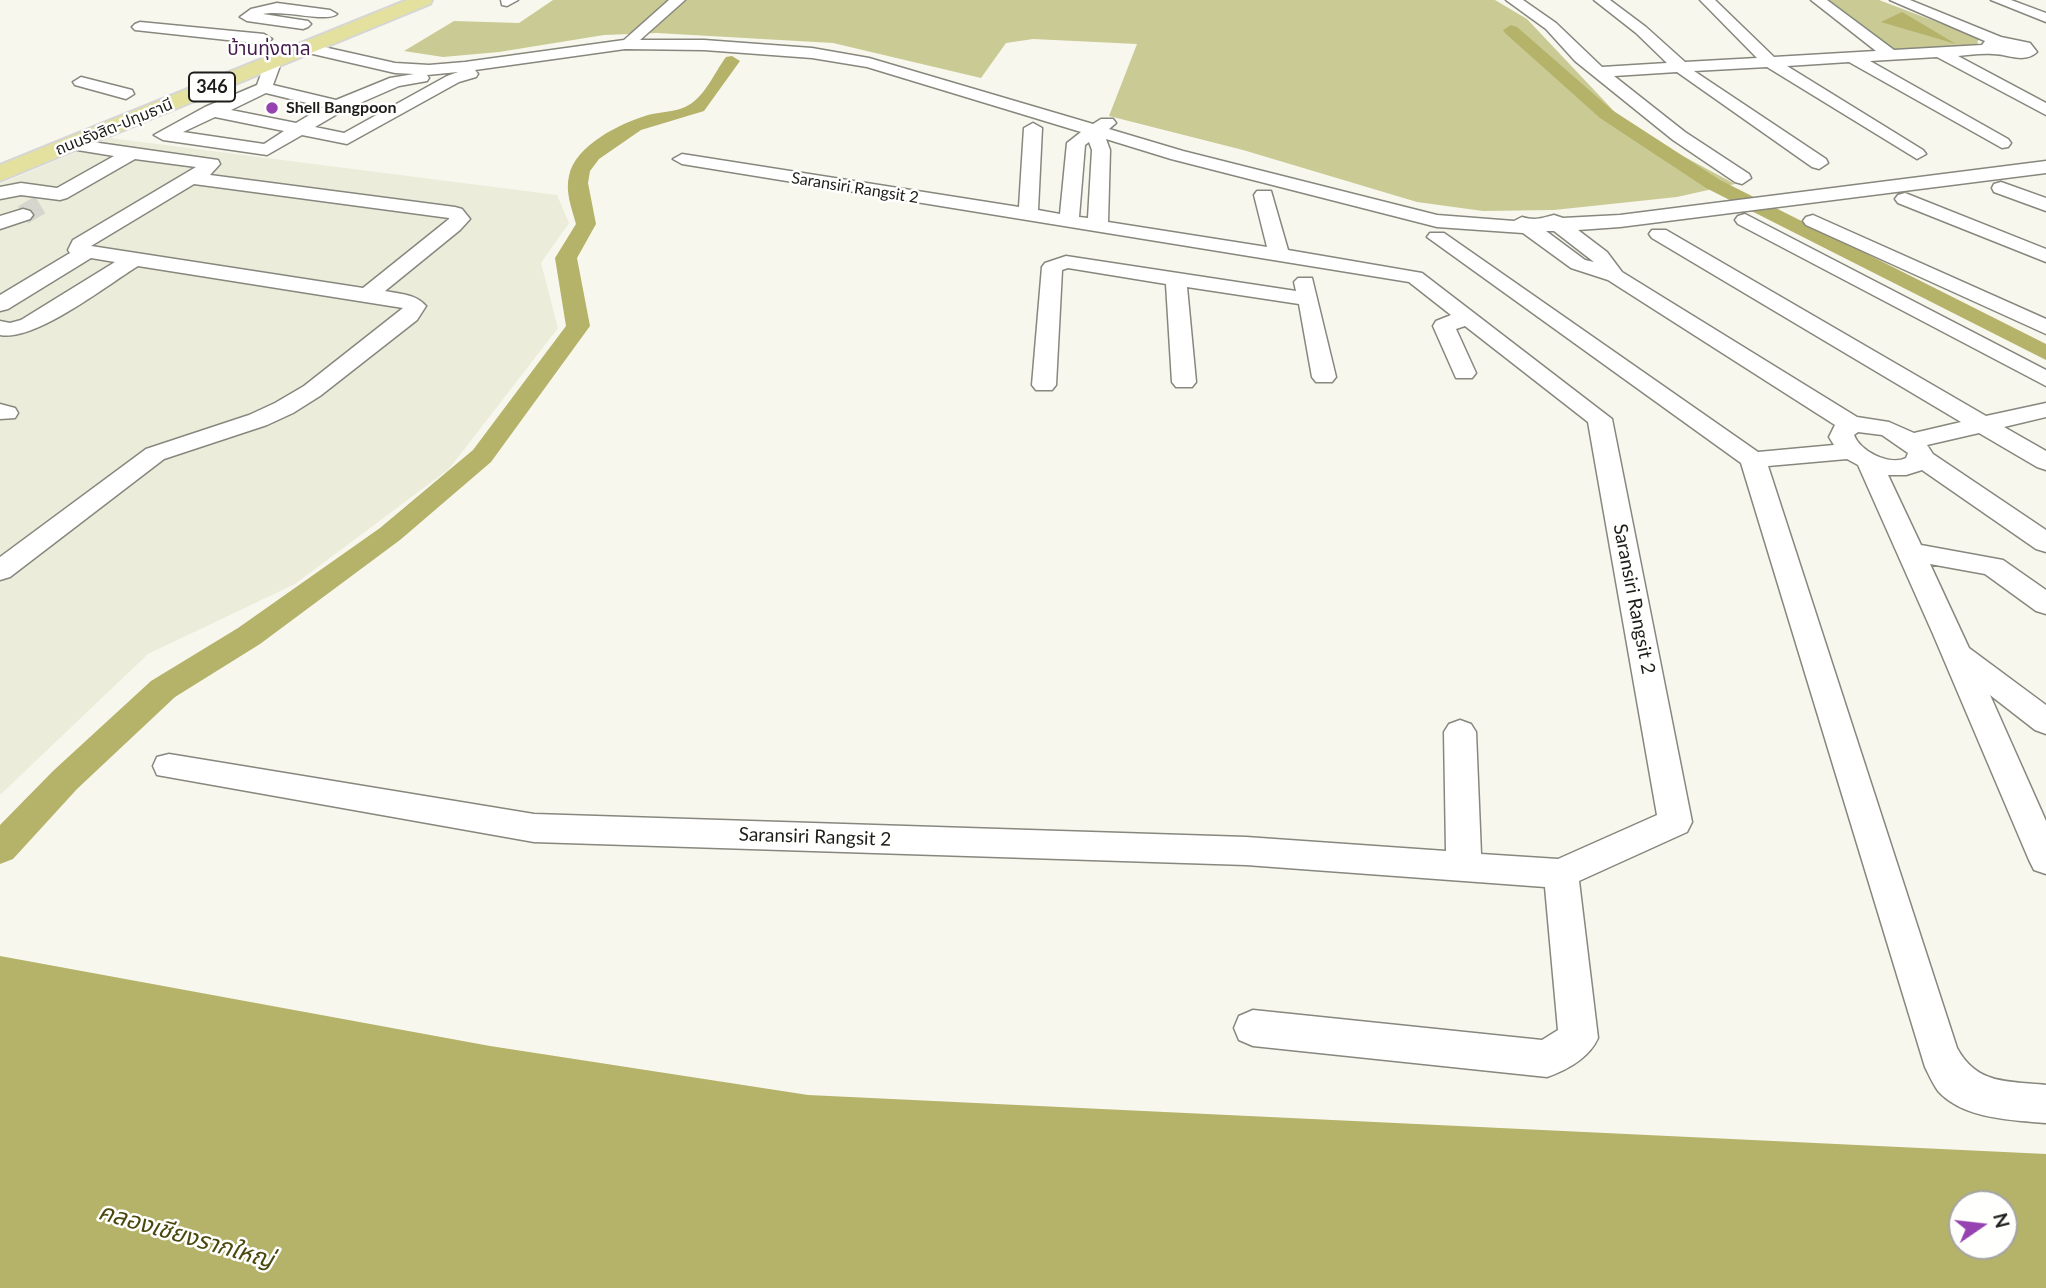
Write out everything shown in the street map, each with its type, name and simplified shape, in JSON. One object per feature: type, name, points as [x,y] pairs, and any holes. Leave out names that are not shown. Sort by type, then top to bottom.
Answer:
[{"type":"main road","name":"ถนนรังสิต-ปทุมธานี","points":[[0,174],[273,63],[323,46],[423,0]]},
{"type":"main road","name":"346","points":[[227,54],[354,5]]},
{"type":"main road","name":"ถนนรังสิต-ปทุมธานี","points":[[101,104],[151,84]]},
{"type":"street","points":[[631,39],[678,0]]},
{"type":"street","points":[[1513,0],[1551,26],[1581,58],[1679,136],[1742,178]]},
{"type":"street","points":[[1601,0],[1641,30],[1679,67],[1819,163]]},
{"type":"street","points":[[1707,0],[1770,62],[1917,154]]},
{"type":"street","points":[[1818,0],[1892,56]]},
{"type":"street","points":[[1998,0],[2046,18]]},
{"type":"street","points":[[1896,4],[2012,54],[2046,43]]},
{"type":"street","points":[[303,24],[247,17],[260,10],[276,7],[330,14]]},
{"type":"street","points":[[140,27],[264,39]]},
{"type":"street","points":[[323,46],[396,68],[429,70],[631,39],[680,38],[830,47],[875,56],[1101,127],[1437,220],[1555,221],[2046,167]]},
{"type":"street","points":[[338,106],[264,89],[163,135],[267,150],[338,106],[396,81],[479,70],[502,58],[625,44],[777,49],[870,63],[990,94]]},
{"type":"street","points":[[1600,72],[1943,54],[1996,45]]},
{"type":"street","points":[[2026,50],[2046,62]]},
{"type":"street","points":[[1943,54],[2046,110]]},
{"type":"street","points":[[1851,57],[2002,143]]},
{"type":"street","points":[[150,112],[215,111],[347,139],[453,79],[487,70],[502,58]]},
{"type":"street","points":[[264,89],[273,63]]},
{"type":"street","points":[[81,82],[126,94]]},
{"type":"street","points":[[1069,221],[1076,143],[1101,127]]},
{"type":"street","points":[[1098,225],[1101,127]]},
{"type":"street","points":[[1028,216],[1033,128]]},
{"type":"street","points":[[0,571],[155,454],[258,420],[312,391],[409,314],[415,306],[406,301],[78,250],[80,244],[211,164],[71,145]]},
{"type":"street","points":[[0,193],[21,189],[51,198],[134,152]]},
{"type":"street","points":[[1766,198],[2046,156]]},
{"type":"street","name":"Saransiri Rangsit 2","points":[[170,766],[534,828],[1245,851],[1561,874],[1675,822],[1601,419],[1456,321],[1415,277],[682,159]]},
{"type":"street","points":[[190,178],[455,213],[460,219],[453,226],[367,295]]},
{"type":"street","points":[[2001,188],[2046,205]]},
{"type":"street","points":[[1264,195],[1308,299],[1325,377]]},
{"type":"street","points":[[1905,199],[2046,256]]},
{"type":"street","points":[[0,223],[23,215]]},
{"type":"street","points":[[1745,220],[2046,379]]},
{"type":"street","points":[[1521,221],[1578,264],[1615,276],[1857,446],[1902,468],[1911,467],[1915,449]]},
{"type":"street","points":[[1555,221],[1600,256],[1615,276]]},
{"type":"street","points":[[1813,221],[2046,327]]},
{"type":"street","points":[[1659,234],[2046,462]]},
{"type":"street","points":[[1437,237],[1753,460],[1939,1054],[1954,1079],[1974,1090],[1999,1099],[2046,1104]]},
{"type":"street","points":[[0,304],[85,253]]},
{"type":"street","points":[[0,328],[20,329],[29,325],[133,260]]},
{"type":"street","points":[[1044,385],[1052,267],[1066,262],[1308,299]]},
{"type":"street","points":[[1177,279],[1184,382]]},
{"type":"street","points":[[1456,321],[1464,373]]},
{"type":"street","points":[[1915,449],[1984,425],[2046,410]]},
{"type":"street","points":[[1753,460],[1857,446],[1875,426],[1915,449],[2046,543]]},
{"type":"street","points":[[1857,446],[1957,653],[2046,860]]},
{"type":"street","points":[[1910,552],[1993,566],[2046,604]]},
{"type":"street","points":[[1957,653],[2046,722]]},
{"type":"street","points":[[1460,732],[1464,866]]},
{"type":"street","points":[[1253,1028],[1547,1059],[1578,1038],[1561,874]]},
{"type":"shaded area","points":[[110,138],[557,195],[569,223],[541,263],[558,328],[449,469],[295,584],[148,654],[0,795],[0,184]]},
{"type":"green space","points":[[553,0],[1495,0],[1527,19],[1629,127],[1735,184],[1677,197],[1554,210],[1483,211],[1417,202],[1243,150],[1109,116],[1137,44],[1033,39],[1006,43],[981,78],[833,43],[657,33],[604,35],[499,52],[443,57],[404,51],[454,21],[519,23]]},
{"type":"green space","points":[[1822,0],[1879,0],[1979,38],[1976,47],[1896,53]]},
{"type":"water","points":[[1902,12],[1956,44],[1881,22]]},
{"type":"water","name":"คลองเชียงรากใหญ่","points":[[0,956],[490,1046],[808,1095],[2046,1154],[2046,1288],[0,1288]]},
{"type":"waterway","points":[[1511,30],[1606,114],[1713,184],[2046,353]]},
{"type":"waterway","points":[[0,849],[65,780],[163,689],[249,636],[390,534],[482,456],[578,326],[566,258],[586,224],[578,183],[585,163],[601,147],[635,126],[697,107],[709,95],[732,61]]},
{"type":"tunnel","points":[[23,215],[43,203]]},
{"type":"place","name":"Shell Bangpoon","points":[[272,108]]},
{"type":"district","name":"บ้านทุ่งตาล","points":[[269,49]]}]
